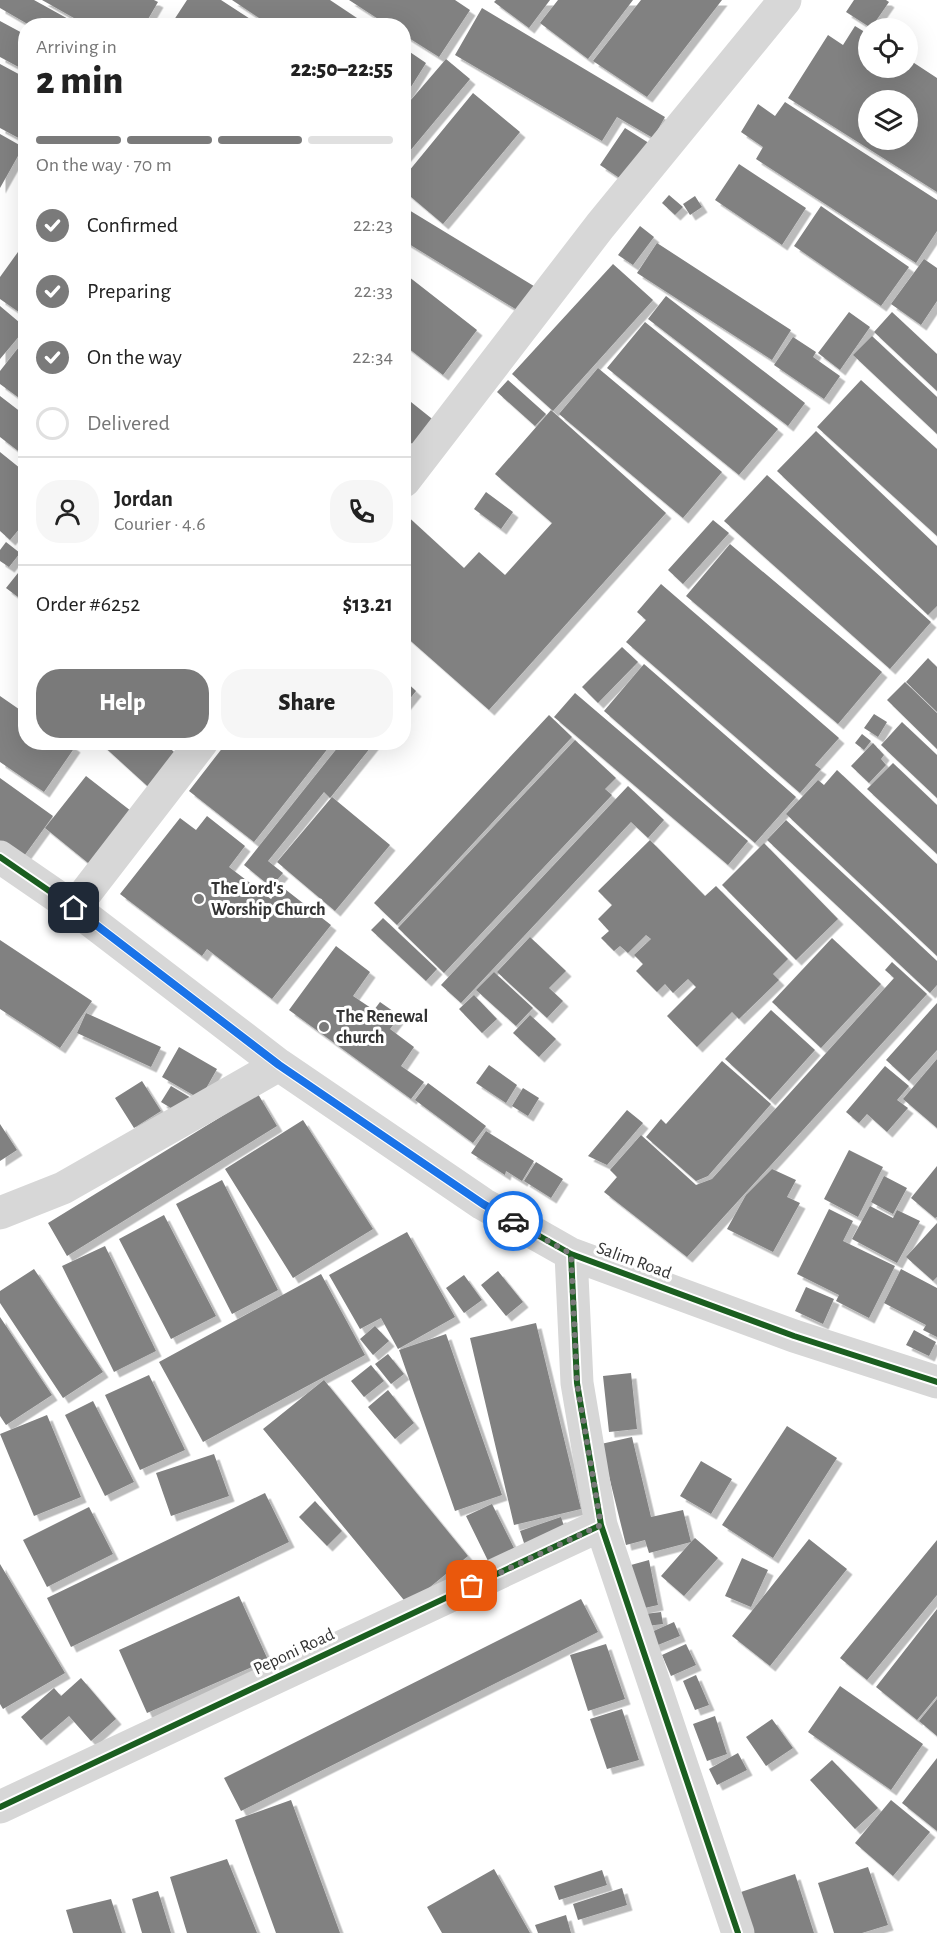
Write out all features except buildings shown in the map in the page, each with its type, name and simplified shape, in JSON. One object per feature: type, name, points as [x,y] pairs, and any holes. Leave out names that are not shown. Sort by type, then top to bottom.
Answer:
[{"type":"street","points":[[411,472],[600,226],[785,0]]},
{"type":"street","points":[[74,908],[196,750]]},
{"type":"street","name":"Salim Road","points":[[0,857],[74,908],[279,1065],[483,1204],[571,1254],[794,1336],[937,1382]]},
{"type":"street","points":[[0,1213],[63,1188],[279,1065]]},
{"type":"street","points":[[571,1254],[577,1383],[601,1525],[738,1933]]},
{"type":"street","name":"Peponi Road","points":[[0,1807],[601,1525]]},
{"type":"cycle path","points":[[0,857],[74,908],[279,1065],[483,1204],[571,1254],[794,1336],[937,1382]]},
{"type":"cycle path","points":[[571,1254],[577,1383],[601,1525],[738,1933]]},
{"type":"cycle path","points":[[0,1807],[601,1525]]},
{"type":"way so far","points":[[472,1586],[601,1525],[577,1383],[571,1254],[513,1221]]},
{"type":"place","name":"The Lord's Worship Church","points":[[199,899]]},
{"type":"place","name":"The Renewal church","points":[[324,1027]]},
{"type":"route","points":[[74,908],[279,1065],[483,1204],[513,1221]]}]
